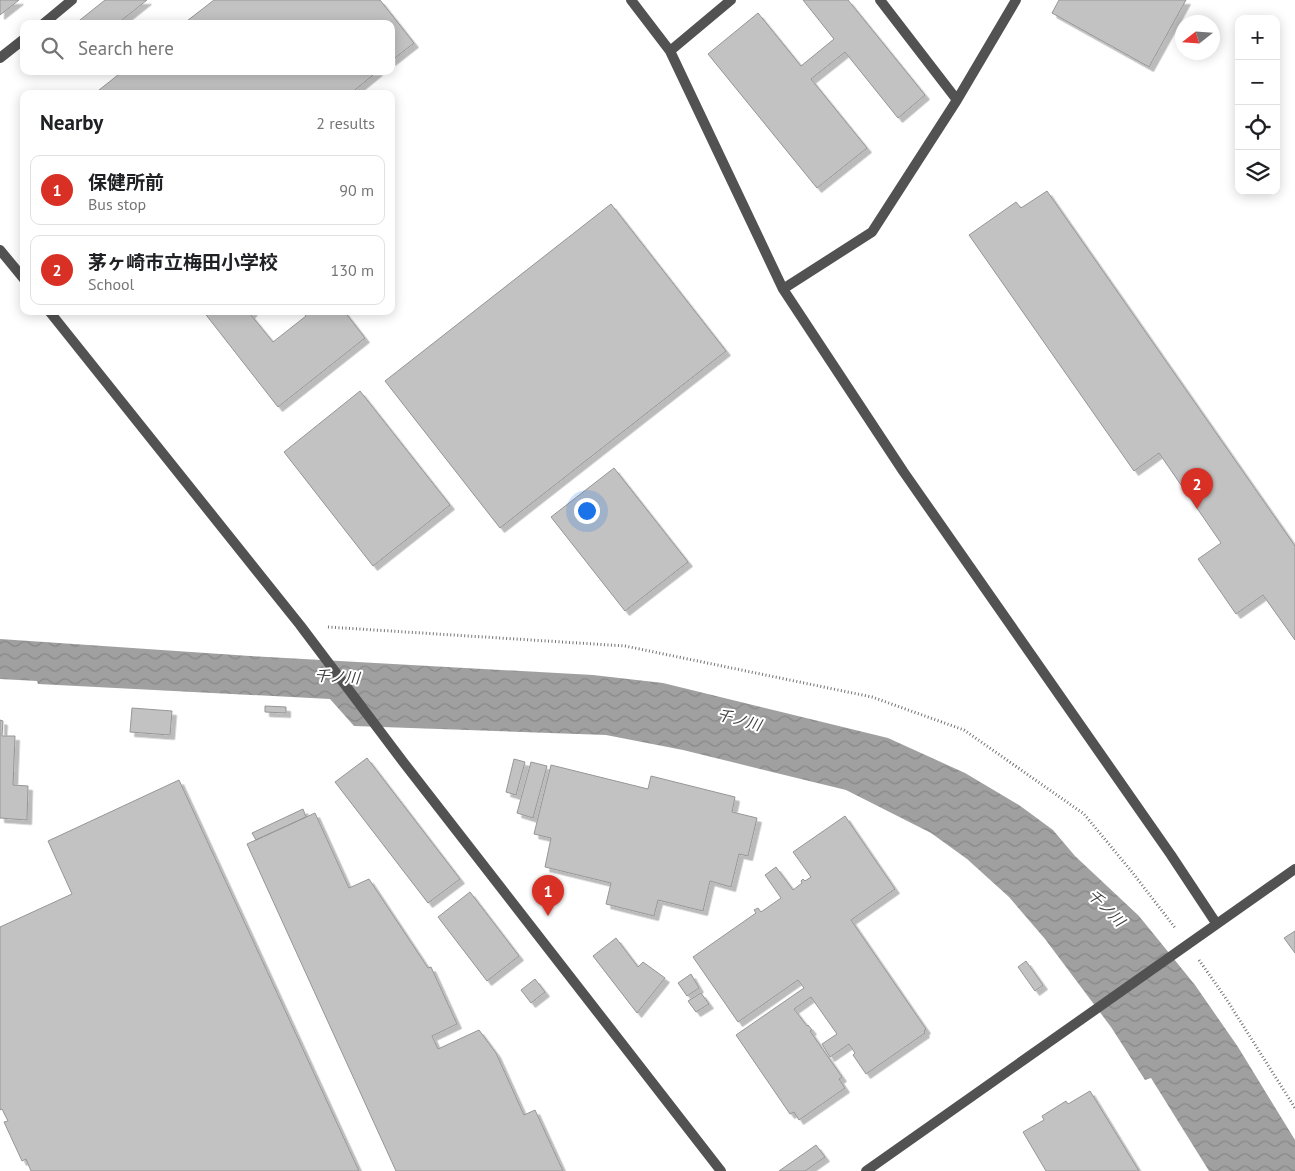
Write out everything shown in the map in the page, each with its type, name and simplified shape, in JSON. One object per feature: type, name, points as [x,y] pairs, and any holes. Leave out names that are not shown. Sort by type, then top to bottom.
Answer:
[{"type":"street","points":[[47,20],[72,0]]},
{"type":"street","points":[[631,0],[670,51],[783,289],[908,479],[1216,923]]},
{"type":"street","points":[[670,51],[732,0]]},
{"type":"street","points":[[880,0],[957,100]]},
{"type":"street","points":[[783,289],[872,232],[957,100],[1016,0]]},
{"type":"street","points":[[0,58],[20,42]]},
{"type":"street","points":[[0,250],[20,274]]},
{"type":"street","points":[[52,315],[300,625],[404,763],[721,1171]]},
{"type":"street","points":[[866,1171],[1295,869]]},
{"type":"path","points":[[300,625],[625,646],[872,697],[964,730],[1084,814],[1132,872],[1225,997],[1295,1108]]},
{"type":"water","name":"千ノ川","points":[[0,639],[250,656],[593,675],[663,683],[888,738],[965,773],[1019,805],[1053,830],[1075,856],[1139,916],[1195,985],[1238,1047],[1295,1140],[1295,1171],[1209,1171],[1151,1078],[1145,1080],[1111,1027],[1045,939],[1009,897],[967,859],[931,833],[846,790],[683,750],[606,735],[354,726],[330,699],[38,684],[37,681],[0,679]]},
{"type":"building","points":[[0,0],[19,0],[0,15]]},
{"type":"building","points":[[105,0],[147,0],[122,20],[80,20]]},
{"type":"building","points":[[214,0],[380,0],[414,43],[395,58],[395,20],[188,20]]},
{"type":"building","points":[[803,0],[848,0],[925,95],[898,118],[845,52],[811,79],[867,148],[817,188],[708,54],[758,13],[801,66],[834,39]]},
{"type":"building","points":[[1059,0],[1186,0],[1178,15],[1175,15],[1175,20],[1149,67],[1052,13]]},
{"type":"building","points":[[118,75],[373,75],[355,90],[99,90]]},
{"type":"building","points":[[1047,191],[1295,546],[1295,640],[1263,595],[1236,614],[1198,559],[1221,543],[1159,453],[1134,471],[969,235],[1016,202],[1021,208]]},
{"type":"building","points":[[611,204],[726,351],[500,528],[385,381]]},
{"type":"building","points":[[206,315],[251,315],[273,342],[305,315],[347,315],[365,338],[278,407]]},
{"type":"building","points":[[360,391],[450,505],[373,566],[284,452]]},
{"type":"building","points":[[614,468],[688,562],[625,611],[551,517]]},
{"type":"building","points":[[265,706],[286,707],[286,713],[265,712]]},
{"type":"building","points":[[132,708],[172,711],[170,735],[130,732]]},
{"type":"building","points":[[0,720],[3,721],[2,736],[15,736],[13,785],[28,786],[27,820],[0,818]]},
{"type":"building","points":[[367,758],[460,879],[428,903],[335,782]]},
{"type":"building","points":[[514,759],[525,762],[516,795],[506,792]]},
{"type":"building","points":[[531,762],[547,766],[533,818],[517,813]]},
{"type":"building","points":[[551,765],[648,789],[651,776],[735,797],[732,812],[757,818],[748,856],[739,854],[731,887],[710,881],[703,911],[658,900],[654,916],[606,904],[611,883],[545,867],[551,838],[534,834]]},
{"type":"building","points":[[179,780],[359,1171],[31,1171],[26,1159],[22,1161],[4,1122],[8,1121],[2,1109],[0,1110],[0,927],[72,894],[48,841]]},
{"type":"building","points":[[303,809],[306,817],[256,840],[252,833]]},
{"type":"building","points":[[315,813],[349,888],[369,879],[428,968],[431,967],[457,1024],[432,1036],[438,1049],[479,1030],[496,1053],[524,1115],[535,1110],[563,1171],[396,1171],[247,844]]},
{"type":"building","points":[[845,816],[895,889],[851,920],[926,1029],[925,1033],[866,1074],[853,1055],[855,1053],[849,1044],[830,1057],[822,1044],[837,1034],[811,997],[794,1009],[812,1030],[810,1031],[842,1077],[839,1079],[845,1088],[799,1120],[794,1112],[790,1114],[736,1035],[804,988],[798,980],[738,1022],[693,957],[756,913],[754,910],[758,908],[761,912],[781,898],[765,875],[776,867],[793,890],[802,883],[803,879],[805,881],[811,877],[793,852]]},
{"type":"building","points":[[470,892],[519,956],[487,981],[438,917]]},
{"type":"building","points":[[1295,931],[1295,953],[1284,938]]},
{"type":"building","points":[[616,938],[638,967],[643,962],[665,978],[637,1013],[593,956]]},
{"type":"building","points":[[1026,961],[1043,985],[1035,991],[1018,967]]},
{"type":"building","points":[[691,974],[699,988],[687,996],[678,983]]},
{"type":"building","points":[[535,979],[545,992],[531,1003],[521,990]]},
{"type":"building","points":[[701,993],[709,1004],[696,1012],[688,1001]]},
{"type":"building","points":[[1090,1091],[1139,1171],[1046,1171],[1023,1132],[1044,1120],[1042,1116],[1066,1101],[1068,1104]]},
{"type":"building","points":[[816,1145],[825,1157],[805,1171],[779,1171]]},
{"type":"place","name":"茅ヶ崎市立梅田小学校","points":[[1197,509]]},
{"type":"place","name":"保健所前","points":[[548,916]]}]
